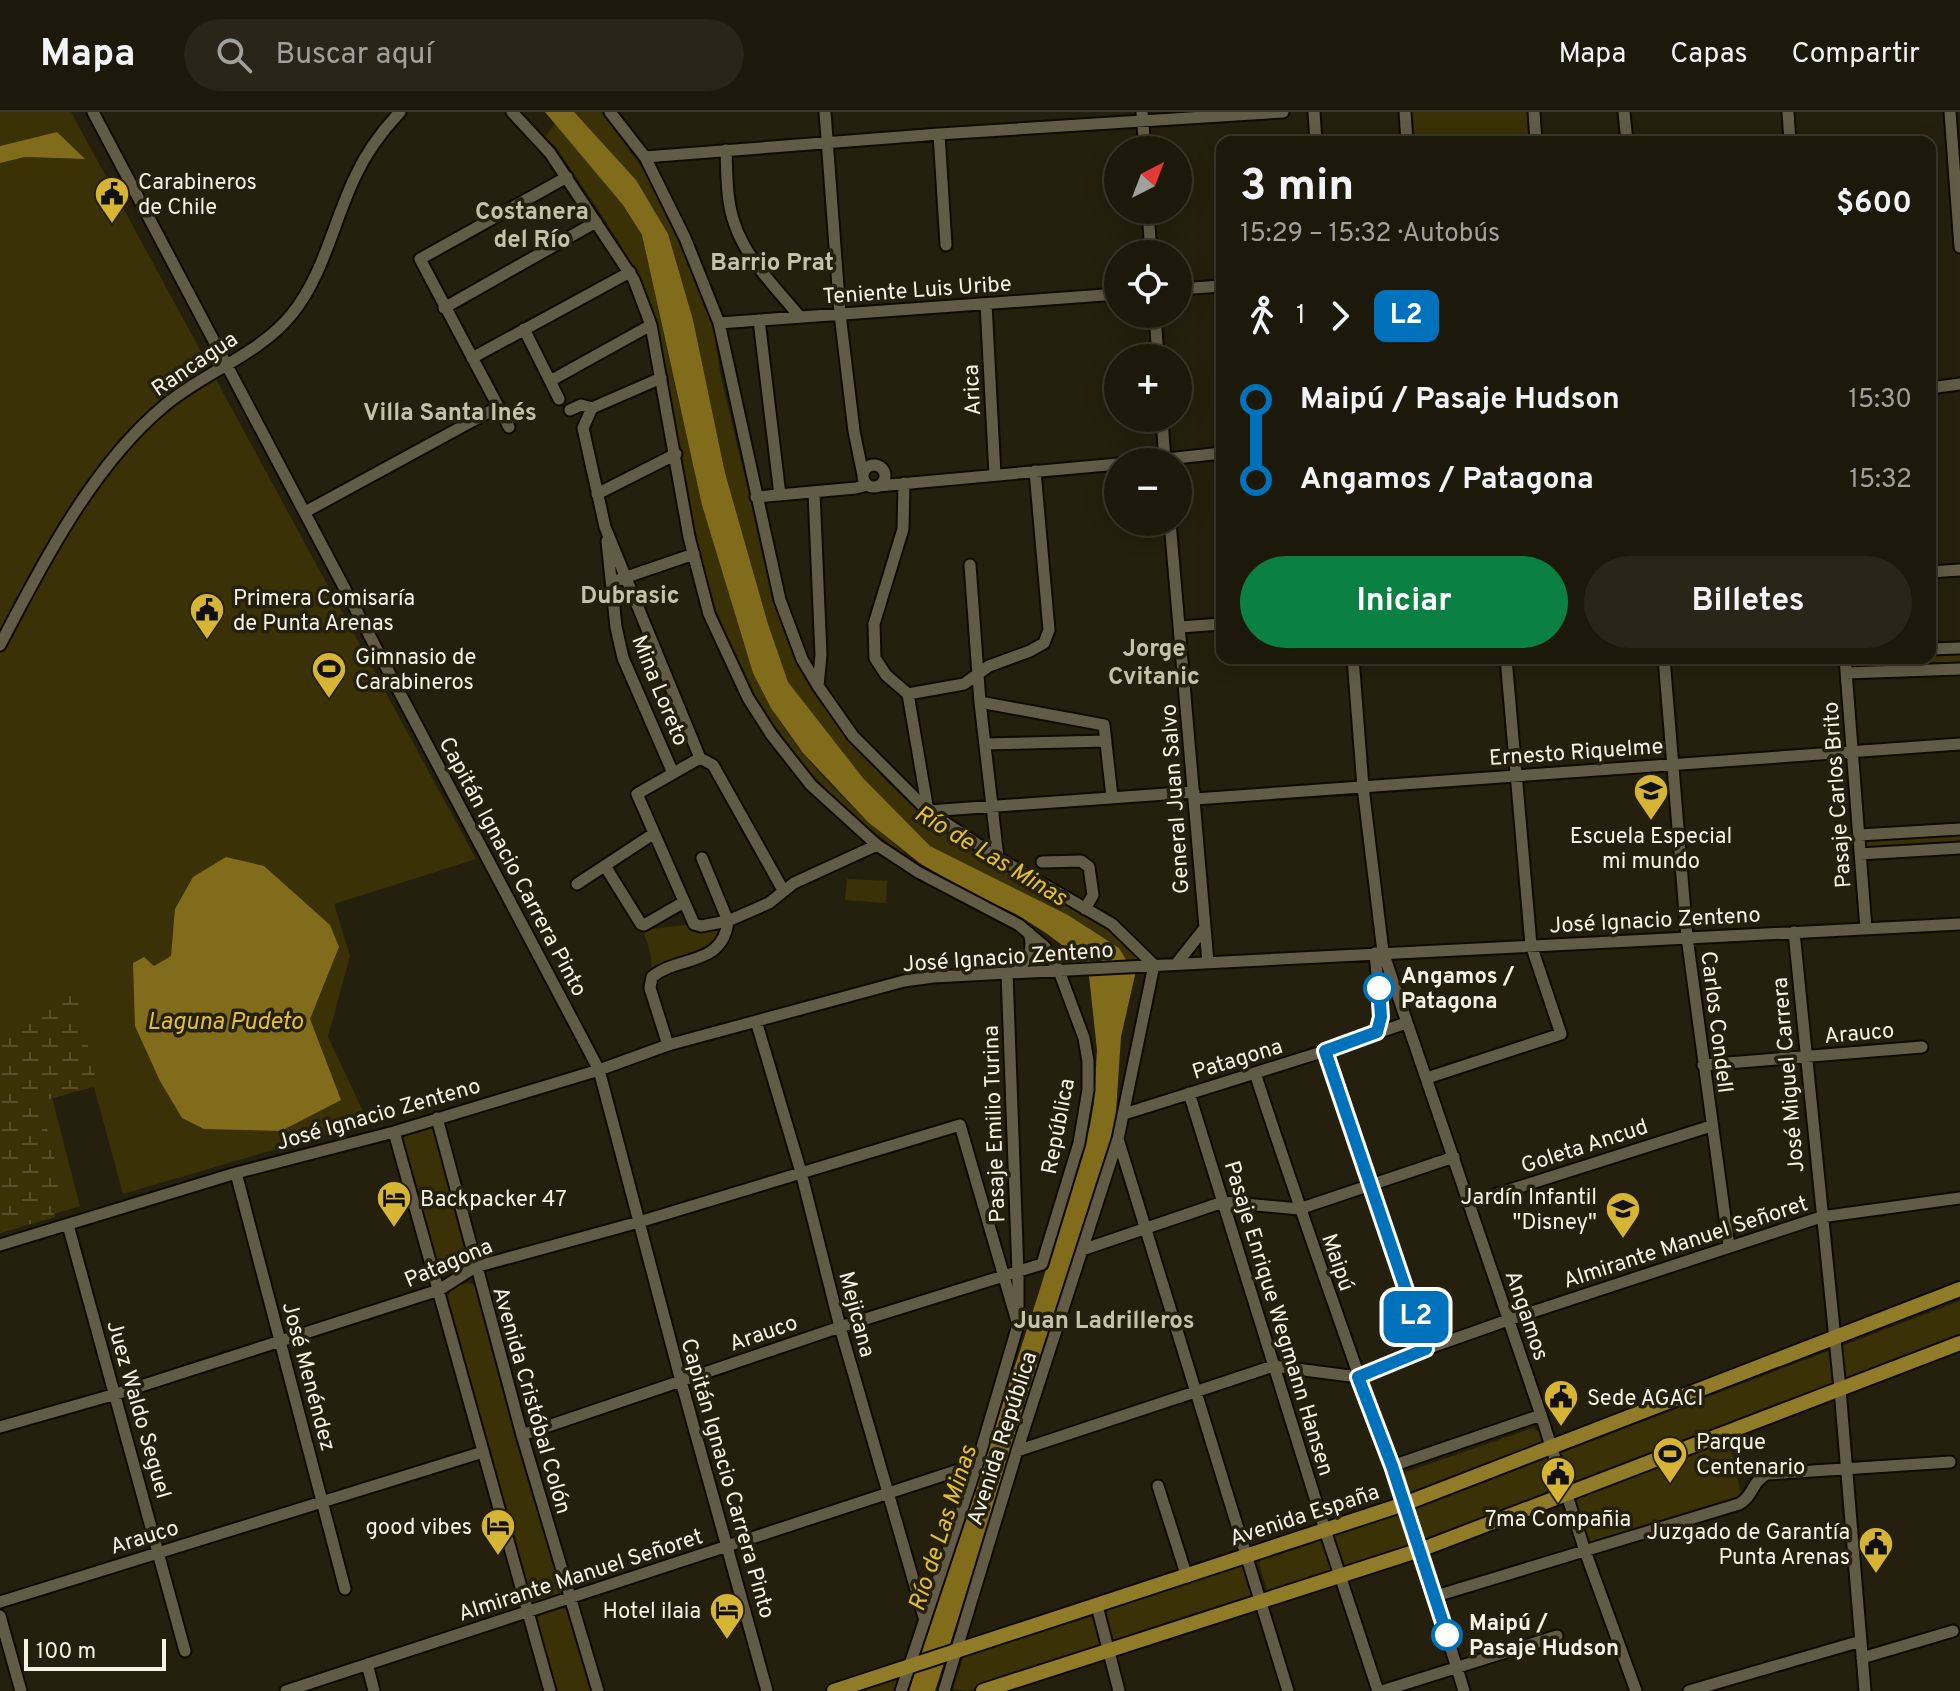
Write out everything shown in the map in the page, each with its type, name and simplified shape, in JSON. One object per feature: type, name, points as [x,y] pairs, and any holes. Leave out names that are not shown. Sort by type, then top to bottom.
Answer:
[{"type":"main road","name":"Avenida España","points":[[834,1691],[1404,1504],[1960,1289]]},
{"type":"main road","points":[[983,1691],[1420,1550],[1960,1343]]},
{"type":"street","name":"Capitán Ignacio Carrera Pinto","points":[[93,112],[599,1070],[767,1691]]},
{"type":"street","name":"Rancagua","points":[[0,645],[58,537],[114,459],[162,407],[274,333],[302,301],[316,277],[355,176],[367,154],[400,112]]},
{"type":"street","points":[[512,112],[544,145],[630,272],[651,325],[694,554],[709,614],[748,698],[771,734],[811,785],[877,845],[918,872],[1029,932],[1065,971]]},
{"type":"street","points":[[610,112],[645,157],[685,238],[719,323],[756,497],[789,629],[818,686],[853,736],[928,811],[998,858],[1112,924],[1148,965]]},
{"type":"street","points":[[825,112],[840,314],[854,431],[869,482]]},
{"type":"street","points":[[645,157],[1143,116],[1283,112]]},
{"type":"street","points":[[1314,112],[1316,136]]},
{"type":"street","points":[[1405,112],[1407,136]]},
{"type":"street","points":[[1534,112],[1536,136]]},
{"type":"street","points":[[1624,112],[1626,136]]},
{"type":"street","points":[[1788,112],[1790,136]]},
{"type":"street","points":[[1950,112],[1960,247]]},
{"type":"street","points":[[1143,116],[1144,136]]},
{"type":"street","points":[[939,134],[946,245]]},
{"type":"street","points":[[726,150],[727,185],[734,223],[747,249],[800,317]]},
{"type":"street","points":[[509,427],[420,259],[567,177]]},
{"type":"street","points":[[444,308],[596,222]]},
{"type":"street","points":[[472,358],[630,272]]},
{"type":"street","points":[[1192,288],[1216,286]]},
{"type":"street","name":"Teniente Luis Uribe","points":[[719,323],[1104,295]]},
{"type":"street","name":"Arica","points":[[986,304],[995,475]]},
{"type":"street","points":[[759,320],[780,495]]},
{"type":"street","points":[[550,381],[651,325]]},
{"type":"street","points":[[524,329],[559,399]]},
{"type":"street","points":[[570,410],[581,405],[592,408],[661,378]]},
{"type":"street","points":[[1936,387],[1960,384]]},
{"type":"street","points":[[305,512],[498,407]]},
{"type":"street","points":[[592,408],[583,428],[605,527],[700,758],[713,765],[783,890]]},
{"type":"street","points":[[756,497],[856,488],[869,482],[883,481],[880,468],[854,431]]},
{"type":"street","points":[[597,494],[676,454]]},
{"type":"street","points":[[1192,457],[1216,454]]},
{"type":"street","points":[[869,482],[904,483],[1104,465]]},
{"type":"street","points":[[869,482],[869,466],[880,468],[904,483]]},
{"type":"street","points":[[908,694],[964,684],[989,666],[1044,643],[1049,630],[1035,471]]},
{"type":"street","points":[[904,483],[903,529],[874,624],[875,658],[879,667],[908,694],[928,811]]},
{"type":"street","points":[[814,492],[821,655],[818,686]]},
{"type":"street","name":"Mina Loreto","points":[[605,527],[616,627],[623,658],[673,773]]},
{"type":"street","name":"General Juan Salvo","points":[[1171,536],[1208,962]]},
{"type":"street","points":[[612,582],[694,554]]},
{"type":"street","points":[[970,565],[977,675],[998,858]]},
{"type":"street","points":[[1936,572],[1960,570]]},
{"type":"street","points":[[1180,627],[1216,624]]},
{"type":"street","points":[[1936,649],[1960,648]]},
{"type":"street","points":[[1353,664],[1379,952],[1381,1017],[1377,1032]]},
{"type":"street","points":[[1427,1078],[1561,1034],[1531,945],[1507,664]]},
{"type":"street","name":"Carlos Condell","points":[[1665,664],[1687,937],[1729,1247]]},
{"type":"street","name":"Pasaje Carlos Brito","points":[[1845,664],[1866,929]]},
{"type":"street","points":[[1846,673],[1960,669]]},
{"type":"street","points":[[980,702],[1104,725],[1112,797]]},
{"type":"street","points":[[985,744],[1106,741]]},
{"type":"street","name":"Ernesto Riquelme","points":[[928,811],[1112,797],[1363,787],[1960,744]]},
{"type":"street","points":[[700,758],[637,794],[694,924],[701,926],[728,921],[769,903],[783,890],[877,845]]},
{"type":"street","points":[[1859,835],[1960,829]]},
{"type":"street","points":[[577,884],[653,834]]},
{"type":"street","points":[[1860,854],[1960,848]]},
{"type":"street","points":[[668,1045],[650,988],[652,977],[708,954],[719,944],[727,930],[728,921],[702,858]]},
{"type":"street","points":[[1042,862],[1081,861],[1089,867],[1093,895],[1085,909]]},
{"type":"street","points":[[605,866],[641,924],[684,902]]},
{"type":"street","name":"José Ignacio Zenteno","points":[[0,1245],[236,1173],[394,1132],[599,1070],[668,1045],[904,981],[1379,952],[1960,924]]},
{"type":"street","points":[[1177,963],[1204,929]]},
{"type":"street","points":[[1011,973],[1029,959],[1032,942],[1029,932]]},
{"type":"street","name":"José Miguel Carrera","points":[[1794,932],[1840,1389],[1865,1691]]},
{"type":"street","name":"Angamos","points":[[1379,952],[1427,1078],[1585,1551],[1636,1691]]},
{"type":"street","name":"Avenida República","points":[[944,1691],[952,1654],[1118,1139],[1148,965]]},
{"type":"street","name":"República","points":[[1018,1273],[1042,1264],[1079,1143],[1088,1090],[1084,1038],[1065,971]]},
{"type":"street","name":"Pasaje Emilio Turina","points":[[1011,973],[1018,1325]]},
{"type":"street","name":"Mejicana","points":[[756,1021],[801,1172],[840,1327],[925,1617]]},
{"type":"street","name":"Patagona","points":[[1124,1114],[1406,1023]]},
{"type":"street","name":"Arauco","points":[[1703,1065],[1922,1047]]},
{"type":"street","points":[[1325,1051],[1426,1349]]},
{"type":"street","name":"Maipú","points":[[1255,1073],[1299,1209],[1436,1596],[1464,1691]]},
{"type":"street","name":"Pasaje Enrique Wegmann Hansen","points":[[1189,1093],[1325,1530],[1380,1691]]},
{"type":"street","name":"Avenida Cristóbal Colón","points":[[437,1118],[522,1435],[598,1691]]},
{"type":"street","name":"Patagona","points":[[0,1427],[280,1343],[439,1290],[475,1267],[639,1222],[960,1125],[1003,1277]]},
{"type":"street","name":"Goleta Ancud","points":[[1469,1203],[1711,1126]]},
{"type":"street","points":[[394,1132],[550,1691]]},
{"type":"street","points":[[1118,1139],[1288,1691]]},
{"type":"street","points":[[1082,1250],[1223,1202],[1299,1209],[1454,1157]]},
{"type":"street","name":"José Menéndez","points":[[236,1173],[345,1589]]},
{"type":"street","name":"Almirante Manuel Señoret","points":[[1017,1451],[1273,1366],[1358,1377],[1508,1320],[1821,1217],[1960,1198]]},
{"type":"street","name":"Juez Waldo Seguel","points":[[68,1225],[185,1651]]},
{"type":"street","name":"Arauco","points":[[522,1435],[840,1327],[1018,1273]]},
{"type":"street","points":[[1003,1277],[1018,1325]]},
{"type":"street","name":"Avenida República","points":[[901,1691],[912,1666],[925,1617],[977,1464],[1018,1325]]},
{"type":"street","points":[[1392,1466],[1541,1415]]},
{"type":"street","name":"Arauco","points":[[0,1602],[483,1452]]},
{"type":"street","points":[[1436,1596],[1739,1504],[1748,1499],[1759,1478],[1767,1474],[1950,1462]]},
{"type":"street","name":"Almirante Manuel Señoret","points":[[286,1691],[977,1464]]},
{"type":"street","points":[[1158,1486],[1187,1577]]},
{"type":"street","points":[[1097,1606],[1119,1691]]},
{"type":"street","points":[[0,1616],[21,1690]]},
{"type":"street","points":[[1862,1658],[1953,1631]]},
{"type":"street","points":[[1380,1691],[1557,1636]]},
{"type":"street","points":[[1689,1691],[1861,1641]]},
{"type":"street","points":[[367,1664],[374,1691]]},
{"type":"green space","points":[[0,112],[71,112],[476,859],[334,904],[350,956],[328,1037],[368,1122],[123,1194],[94,1087],[52,1098],[80,1206],[54,1214],[55,1217],[0,1233],[0,163],[25,157],[83,159],[57,132],[0,146]]},
{"type":"green space","points":[[574,112],[601,112],[648,176],[692,263],[712,319],[721,378],[773,594],[798,662],[825,709],[888,783],[950,837],[1119,936],[1143,960],[1126,960],[1119,948],[1068,915],[930,846],[863,778],[788,682],[768,624],[725,473],[693,320]]},
{"type":"green space","points":[[1410,112],[1530,112],[1532,136],[1410,136]]},
{"type":"green space","points":[[555,123],[623,205],[642,235],[703,502],[757,681],[786,730],[817,770],[908,856],[867,826],[830,793],[797,756],[743,672],[722,626],[706,579],[653,315],[623,249],[556,147],[545,137]]},
{"type":"green space","points":[[1960,652],[1960,662],[1936,663],[1936,654]]},
{"type":"green space","points":[[1852,664],[1917,664],[1852,667]]},
{"type":"green space","points":[[1960,835],[1960,845],[1866,849],[1866,839]]},
{"type":"green space","points":[[847,879],[887,881],[886,903],[845,900]]},
{"type":"green space","points":[[694,924],[703,932],[727,930],[719,944],[652,971],[643,930]]},
{"type":"green space","points":[[76,993],[97,1085],[40,1102],[61,1183],[50,1202],[55,1217],[0,1233],[0,1031]]},
{"type":"green space","points":[[430,1128],[437,1131],[470,1257],[459,1271],[441,1276],[403,1141],[405,1135]]},
{"type":"green space","points":[[471,1283],[478,1288],[563,1589],[561,1595],[535,1603],[528,1598],[447,1299],[456,1287]]},
{"type":"green space","points":[[1960,1301],[1960,1339],[1422,1543],[1410,1510]]},
{"type":"green space","points":[[1533,1428],[1539,1432],[1542,1444],[1413,1497],[1408,1493],[1403,1477],[1406,1472]]},
{"type":"green space","name":"Parque Centenario","points":[[1729,1440],[1742,1499],[1589,1546],[1573,1495]]},
{"type":"green space","points":[[1397,1514],[1404,1517],[1413,1543],[1410,1549],[1272,1595],[1267,1590],[1259,1564],[1262,1559]]},
{"type":"green space","points":[[1242,1566],[1247,1569],[1255,1594],[1252,1602],[1118,1645],[1111,1640],[1104,1616],[1108,1610]]},
{"type":"green space","points":[[562,1607],[568,1610],[592,1691],[555,1691],[536,1622],[540,1614]]},
{"type":"green space","points":[[1090,1617],[1101,1644],[1097,1651],[968,1691],[953,1689],[964,1656]]},
{"type":"green space","points":[[901,1675],[896,1691],[851,1691]]},
{"type":"water","points":[[545,112],[574,112],[636,180],[668,234],[693,320],[725,473],[768,624],[788,682],[863,778],[930,846],[1068,915],[1119,948],[1135,975],[1121,1037],[1115,1127],[935,1691],[909,1691],[1090,1126],[1097,1050],[1089,976],[1062,945],[1046,933],[921,864],[868,822],[803,753],[771,708],[753,673],[702,505],[642,235],[623,205]]},
{"type":"water","points":[[57,132],[85,159],[25,157],[0,163],[0,146]]},
{"type":"water","name":"Laguna Pudeto","points":[[226,857],[264,866],[330,925],[339,947],[310,1019],[341,1100],[281,1131],[204,1129],[182,1118],[160,1081],[135,1026],[133,963],[144,957],[154,966],[171,956],[175,909],[193,877]]},
{"type":"bus line","name":"L2","points":[[1379,988],[1381,1017],[1377,1032],[1325,1051],[1426,1349],[1358,1377],[1392,1466],[1447,1635]]},
{"type":"place","name":"Carabineros de Chile","points":[[112,225]]},
{"type":"place","name":"Primera Comisaría de Punta Arenas","points":[[207,641]]},
{"type":"place","name":"Gimnasio de Carabineros","points":[[329,700]]},
{"type":"place","name":"Escuela Especial mi mundo","points":[[1651,822]]},
{"type":"place","name":"Angamos / Patagona","points":[[1379,988]]},
{"type":"place","name":"Backpacker 47","points":[[394,1229]]},
{"type":"place","name":"Jardín Infantil \"Disney\"","points":[[1623,1240]]},
{"type":"place","name":"Sede AGACI","points":[[1561,1428]]},
{"type":"place","name":"Parque Centenario","points":[[1670,1485]]},
{"type":"place","name":"7ma Compañia","points":[[1558,1505]]},
{"type":"place","name":"good vibes","points":[[498,1557]]},
{"type":"place","name":"Juzgado de Garantía Punta Arenas","points":[[1876,1575]]},
{"type":"place","name":"Maipú / Pasaje Hudson","points":[[1447,1635]]},
{"type":"place","name":"Hotel ilaia","points":[[727,1641]]},
{"type":"district","name":"Costanera del Río","points":[[532,225]]},
{"type":"district","name":"Barrio Prat","points":[[772,262]]},
{"type":"district","name":"Villa Santa Inés","points":[[450,412]]},
{"type":"district","name":"Dubrasic","points":[[630,595]]},
{"type":"district","name":"Jorge Cvitanic","points":[[1154,662]]},
{"type":"district","name":"Juan Ladrilleros","points":[[1104,1320]]},
{"type":"water label","name":"Río de Las Minas","points":[[991,855]]},
{"type":"water label","name":"Río de Las Minas","points":[[942,1528]]}]
